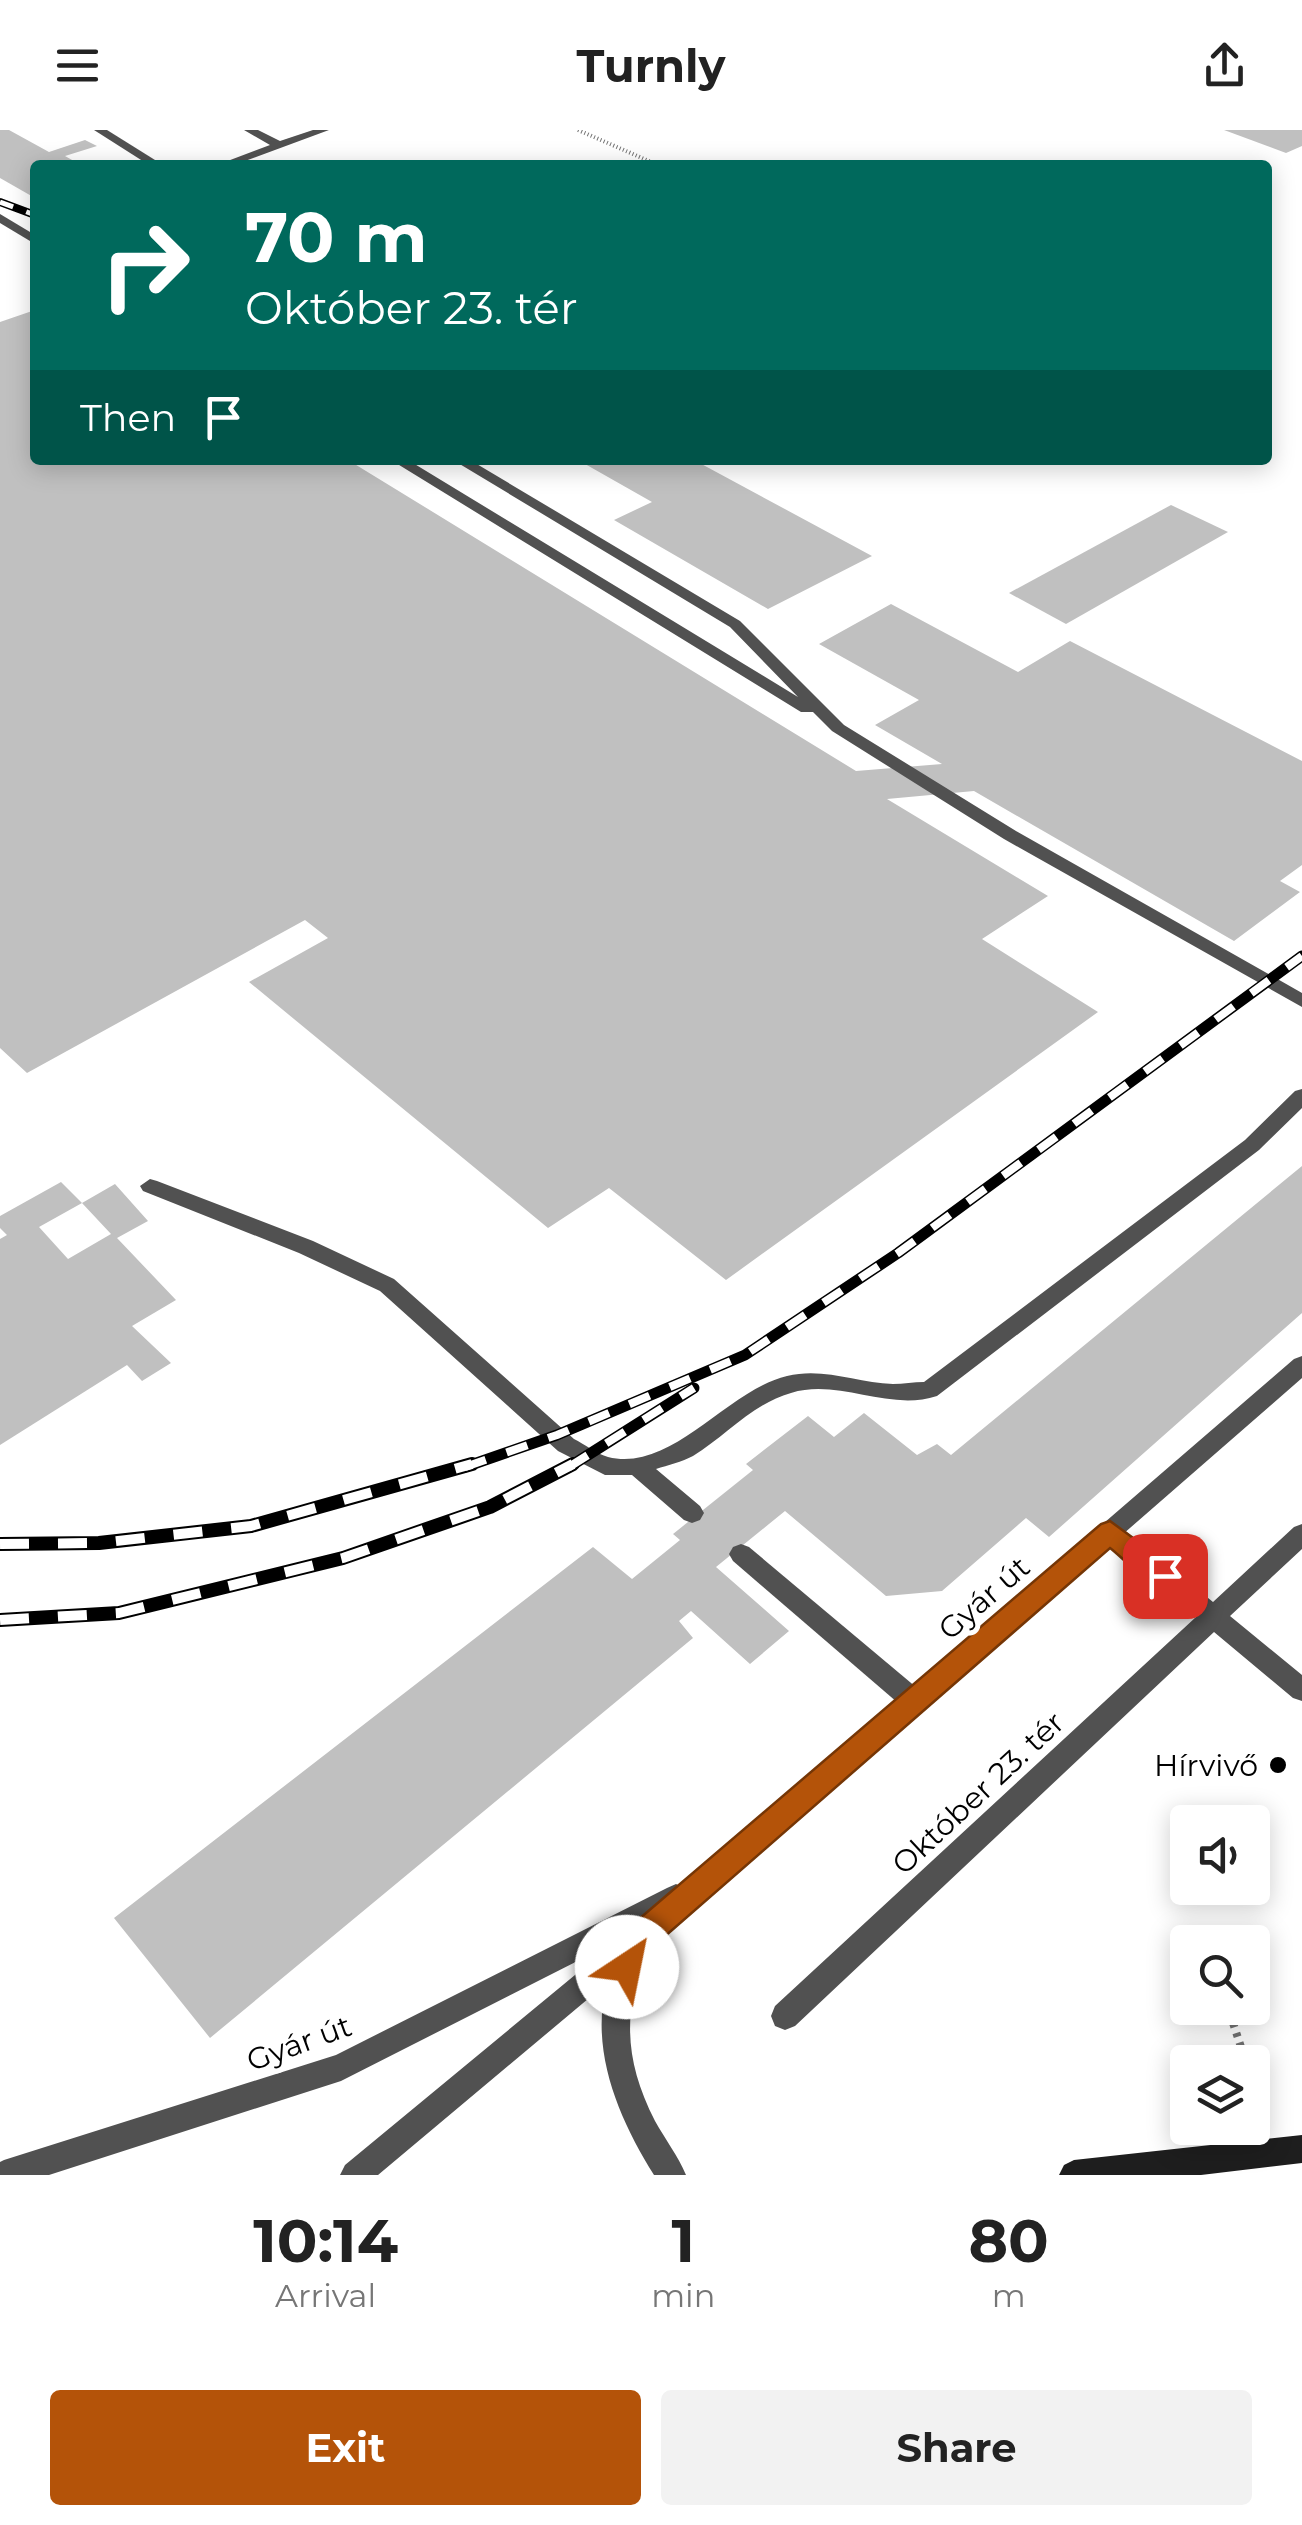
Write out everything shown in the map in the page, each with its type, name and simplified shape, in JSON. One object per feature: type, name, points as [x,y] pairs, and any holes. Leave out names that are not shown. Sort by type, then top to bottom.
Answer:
[{"type":"main road","points":[[1074,2175],[1302,2148]]},
{"type":"street","points":[[101,130],[149,160]]},
{"type":"street","points":[[249,130],[279,145]]},
{"type":"street","points":[[237,160],[324,130]]},
{"type":"street","points":[[0,218],[30,236]]},
{"type":"street","points":[[406,465],[1010,835],[1302,1001]]},
{"type":"street","points":[[468,465],[735,624],[838,728]]},
{"type":"street","points":[[150,1186],[306,1247],[387,1285],[566,1445],[605,1466],[637,1466],[683,1451],[736,1410],[788,1384],[828,1381],[892,1393],[928,1390],[1252,1145],[1302,1096]]},
{"type":"street","name":"Gyár út","points":[[354,2175],[709,1881],[1302,1365]]},
{"type":"street","points":[[637,1466],[692,1513]]},
{"type":"street","points":[[1110,1532],[1302,1690]]},
{"type":"street","name":"Október 23. tér","points":[[786,2016],[1302,1534]]},
{"type":"street","points":[[741,1554],[914,1702]]},
{"type":"street","name":"Gyár út","points":[[4,2175],[341,2067],[709,1881]]},
{"type":"street","points":[[636,1942],[618,1992],[615,2034],[626,2086],[644,2136],[671,2175]]},
{"type":"path","points":[[578,130],[647,160]]},
{"type":"building","points":[[0,130],[9,130],[49,152],[85,140],[97,146],[65,156],[72,160],[30,160],[30,195],[0,178]]},
{"type":"building","points":[[1224,130],[1302,130],[1302,146],[1286,153]]},
{"type":"building","points":[[30,312],[30,465],[356,465],[856,771],[942,764],[875,725],[919,700],[819,644],[891,604],[1018,672],[1070,641],[1302,761],[1302,865],[1280,881],[1300,892],[1234,941],[974,791],[887,799],[1048,896],[982,939],[1098,1012],[726,1280],[609,1188],[548,1228],[249,982],[328,938],[305,920],[27,1073],[0,1048],[0,322]]},
{"type":"building","points":[[587,465],[703,465],[872,556],[768,609],[614,520],[652,502]]},
{"type":"building","points":[[1171,505],[1228,532],[1066,624],[1009,593]]},
{"type":"building","points":[[1302,1166],[1302,1313],[1049,1537],[1026,1518],[942,1591],[886,1596],[785,1511],[716,1567],[789,1631],[750,1664],[691,1611],[679,1621],[693,1638],[210,2038],[114,1918],[593,1547],[632,1579],[680,1540],[673,1534],[753,1470],[746,1464],[808,1416],[834,1437],[864,1413],[917,1455],[937,1444],[951,1455]]},
{"type":"building","points":[[61,1182],[82,1203],[115,1184],[148,1221],[117,1238],[176,1300],[132,1326],[171,1363],[142,1381],[127,1365],[0,1445],[0,1239],[7,1235],[0,1228],[0,1216]],"holes":[[[82,1203],[111,1234],[68,1259],[39,1227]]]},
{"type":"railway","points":[[0,202],[30,213]]},
{"type":"railway","points":[[465,1467],[557,1435],[745,1355],[898,1253],[1302,956]]},
{"type":"railway","points":[[569,1467],[694,1388]]},
{"type":"railway","points":[[0,1544],[99,1543],[251,1526],[472,1464]]},
{"type":"railway","points":[[0,1620],[119,1613],[343,1558],[490,1507],[573,1464]]},
{"type":"place","name":"Hírvivő","points":[[1278,1765]]},
{"type":"route","points":[[627,1967],[636,1942],[1110,1532],[1165,1576]]}]
